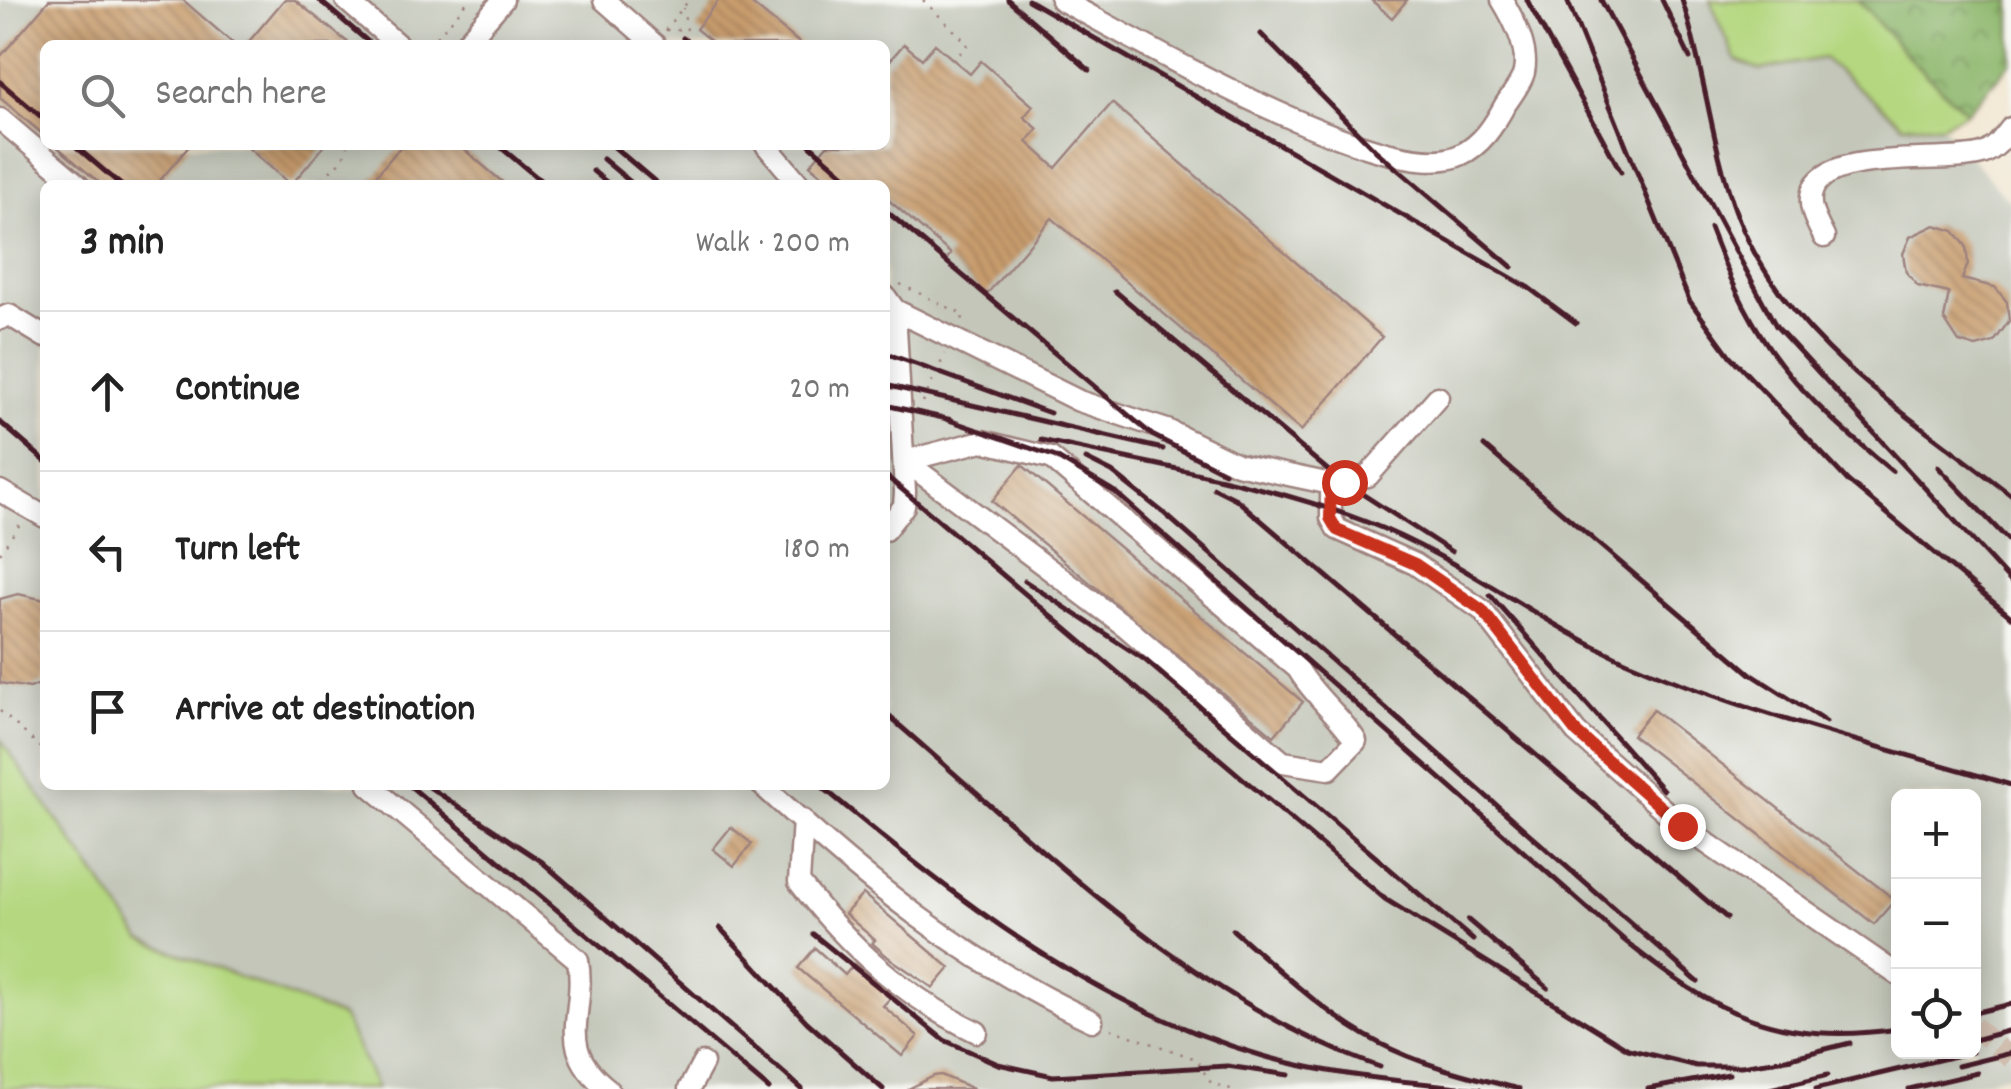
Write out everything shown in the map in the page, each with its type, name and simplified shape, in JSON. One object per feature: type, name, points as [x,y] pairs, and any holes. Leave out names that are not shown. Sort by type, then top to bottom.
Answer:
[{"type":"lane","points":[[346,0],[392,40]]},
{"type":"lane","points":[[468,40],[503,0]]},
{"type":"lane","points":[[604,0],[660,36]]},
{"type":"lane","points":[[1061,0],[1272,110],[1376,151],[1425,162],[1460,156],[1490,133],[1524,71],[1516,24],[1502,0]]},
{"type":"lane","points":[[0,119],[72,180]]},
{"type":"lane","points":[[1824,237],[1811,200],[1812,190],[1822,178],[1855,164],[1984,153],[2011,128]]},
{"type":"lane","points":[[770,150],[796,180]]},
{"type":"lane","points":[[890,303],[904,461],[904,506],[890,524]]},
{"type":"lane","points":[[890,303],[1079,401],[1167,430],[1237,464],[1331,484],[1368,476],[1438,397]]},
{"type":"lane","points":[[0,319],[9,315],[40,334]]},
{"type":"lane","points":[[982,442],[1051,458],[1298,669],[1314,696],[1342,720],[1356,741],[1329,769],[1283,762],[1125,626],[904,461],[982,442]]},
{"type":"lane","points":[[1331,484],[1330,518],[1337,530],[1415,564],[1482,610],[1576,732],[1682,826],[1891,970]]},
{"type":"lane","points":[[0,491],[38,512]]},
{"type":"lane","points":[[374,790],[578,960],[581,977],[572,1033],[587,1073],[608,1089]]},
{"type":"lane","points":[[768,790],[952,945],[1027,990],[1092,1020]]},
{"type":"lane","points":[[802,820],[799,882],[838,933],[926,1007],[977,1032]]},
{"type":"lane","points":[[689,1089],[704,1063]]},
{"type":"path","points":[[458,0],[464,5]]},
{"type":"path","points":[[434,40],[469,0]]},
{"type":"path","points":[[660,36],[690,0]]},
{"type":"path","points":[[923,0],[968,44],[954,60]]},
{"type":"path","points":[[660,36],[686,30],[682,8]]},
{"type":"path","points":[[320,180],[342,162],[346,150]]},
{"type":"path","points":[[0,553],[38,512]]},
{"type":"path","points":[[0,712],[40,747]]},
{"type":"path","points":[[1092,1020],[1196,1060],[1211,1083],[1231,1089]]},
{"type":"shaded area","points":[[0,0],[1710,0],[1737,60],[1781,66],[1823,58],[1903,125],[1942,125],[2011,203],[2011,1074],[1951,1089],[250,1089],[0,863]]},
{"type":"green space","points":[[1710,0],[1858,0],[1915,64],[1967,112],[1942,125],[1903,125],[1823,58],[1760,70],[1736,60]]},
{"type":"green space","points":[[1858,0],[2011,0],[2011,62],[1967,112],[1915,64]]},
{"type":"green space","points":[[0,739],[141,939],[343,1017],[377,1089],[0,1089]]},
{"type":"building","points":[[49,0],[183,0],[229,40],[40,40],[40,132],[0,98],[0,57]]},
{"type":"building","points":[[284,0],[295,0],[345,40],[250,40]]},
{"type":"building","points":[[719,0],[747,0],[796,40],[710,40],[696,29]]},
{"type":"building","points":[[1371,0],[1407,0],[1392,18]]},
{"type":"building","points":[[904,44],[922,59],[935,44],[970,74],[981,61],[1033,106],[1024,117],[1038,129],[1027,142],[1056,168],[1112,103],[1382,337],[1301,431],[1052,218],[986,295],[946,260],[951,254],[890,201],[890,180],[828,180],[810,165],[823,150],[890,150],[890,60]]},
{"type":"building","points":[[61,150],[186,150],[160,180],[96,180]]},
{"type":"building","points":[[251,150],[321,150],[295,180],[285,180]]},
{"type":"building","points":[[398,150],[465,150],[500,180],[372,180]]},
{"type":"building","points":[[1935,225],[1954,231],[1966,246],[1968,264],[1962,279],[1995,287],[2007,302],[2009,321],[1994,342],[1976,347],[1959,342],[1944,319],[1949,293],[1918,286],[1906,272],[1903,254],[1910,237]]},
{"type":"building","points":[[1022,465],[1303,702],[1274,736],[992,501]]},
{"type":"building","points":[[18,594],[40,599],[40,684],[30,688],[0,683],[0,599]]},
{"type":"building","points":[[1653,710],[1891,897],[1891,905],[1874,924],[1632,735]]},
{"type":"building","points":[[731,827],[752,844],[734,866],[713,849]]},
{"type":"building","points":[[863,894],[950,968],[933,988],[888,957],[845,914]]},
{"type":"building","points":[[815,948],[845,975],[854,964],[892,996],[883,1006],[918,1036],[902,1056],[798,968]]},
{"type":"building","points":[[941,1075],[974,1089],[908,1089],[934,1076]]},
{"type":"tunnel","points":[[1981,1032],[2011,1059]]},
{"type":"railway","points":[[319,0],[366,40]]},
{"type":"railway","points":[[1008,0],[1089,70]]},
{"type":"railway","points":[[1028,0],[1529,288],[1576,323]]},
{"type":"railway","points":[[1527,0],[1621,172]]},
{"type":"railway","points":[[1567,0],[1689,300],[1730,356],[1848,481],[2011,617]]},
{"type":"railway","points":[[1601,0],[1776,326],[2011,582]]},
{"type":"railway","points":[[1662,0],[1690,58]]},
{"type":"railway","points":[[1682,0],[1728,189],[1758,260],[1786,301],[1854,372],[2011,495]]},
{"type":"railway","points":[[1261,34],[1376,151],[1512,267]]},
{"type":"railway","points":[[0,82],[40,116]]},
{"type":"railway","points":[[80,150],[115,180]]},
{"type":"railway","points":[[504,150],[540,180]]},
{"type":"railway","points":[[618,150],[653,180]]},
{"type":"railway","points":[[816,150],[850,180]]},
{"type":"railway","points":[[603,159],[628,180]]},
{"type":"railway","points":[[593,171],[604,180]]},
{"type":"railway","points":[[890,214],[1152,435],[1224,472]]},
{"type":"railway","points":[[1710,228],[1744,306],[1782,364],[1829,416],[1892,471]]},
{"type":"railway","points":[[1115,291],[1336,477],[1452,552]]},
{"type":"railway","points":[[890,355],[1050,413]]},
{"type":"railway","points":[[890,386],[1163,449]]},
{"type":"railway","points":[[890,406],[952,420]]},
{"type":"railway","points":[[940,417],[1056,457],[1115,492],[1624,940],[1688,988],[1750,1019],[1783,1028],[1818,1033],[1891,1030]]},
{"type":"railway","points":[[0,422],[40,457]]},
{"type":"railway","points":[[1041,440],[1245,485],[1325,507],[1432,552],[1596,647],[1676,682],[1771,715],[2011,785]]},
{"type":"railway","points":[[1484,446],[1751,674],[1826,722]]},
{"type":"railway","points":[[1086,459],[1112,472],[1165,514],[1698,982]]},
{"type":"railway","points":[[1938,467],[2011,543]]},
{"type":"railway","points":[[890,479],[1385,899],[1628,1049],[1696,1066],[1741,1066],[1793,1058]]},
{"type":"railway","points":[[1214,488],[1236,499],[1727,918]]},
{"type":"railway","points":[[1025,581],[1145,660],[1473,940]]},
{"type":"railway","points":[[1490,595],[1663,790]]},
{"type":"railway","points":[[890,717],[1058,864],[1180,960],[1244,1002],[1310,1038],[1380,1067]]},
{"type":"railway","points":[[415,790],[769,1089]]},
{"type":"railway","points":[[434,790],[541,861],[802,1089]]},
{"type":"railway","points":[[826,790],[974,907],[1083,978],[1140,1008],[1200,1035],[1289,1063],[1480,1089]]},
{"type":"railway","points":[[1468,920],[1548,988]]},
{"type":"railway","points":[[720,928],[807,1022],[883,1089]]},
{"type":"railway","points":[[1233,930],[1285,976],[1359,1032],[1430,1064],[1519,1089]]},
{"type":"railway","points":[[813,934],[944,1040],[998,1064],[1053,1076],[1227,1066],[1289,1075]]},
{"type":"railway","points":[[1981,1011],[2011,1004]]},
{"type":"railway","points":[[1981,1038],[2011,1030]]},
{"type":"railway","points":[[1782,1060],[1850,1043]]},
{"type":"railway","points":[[1958,1066],[2011,1053]]},
{"type":"railway","points":[[1816,1089],[1942,1059]]},
{"type":"railway","points":[[1909,1089],[1977,1073]]},
{"type":"railway","points":[[1648,1089],[1729,1074]]},
{"type":"railway","points":[[1770,1089],[1828,1075]]},
{"type":"route","points":[[1344,482],[1331,484],[1330,518],[1337,530],[1415,564],[1482,610],[1576,732],[1682,826]]}]
